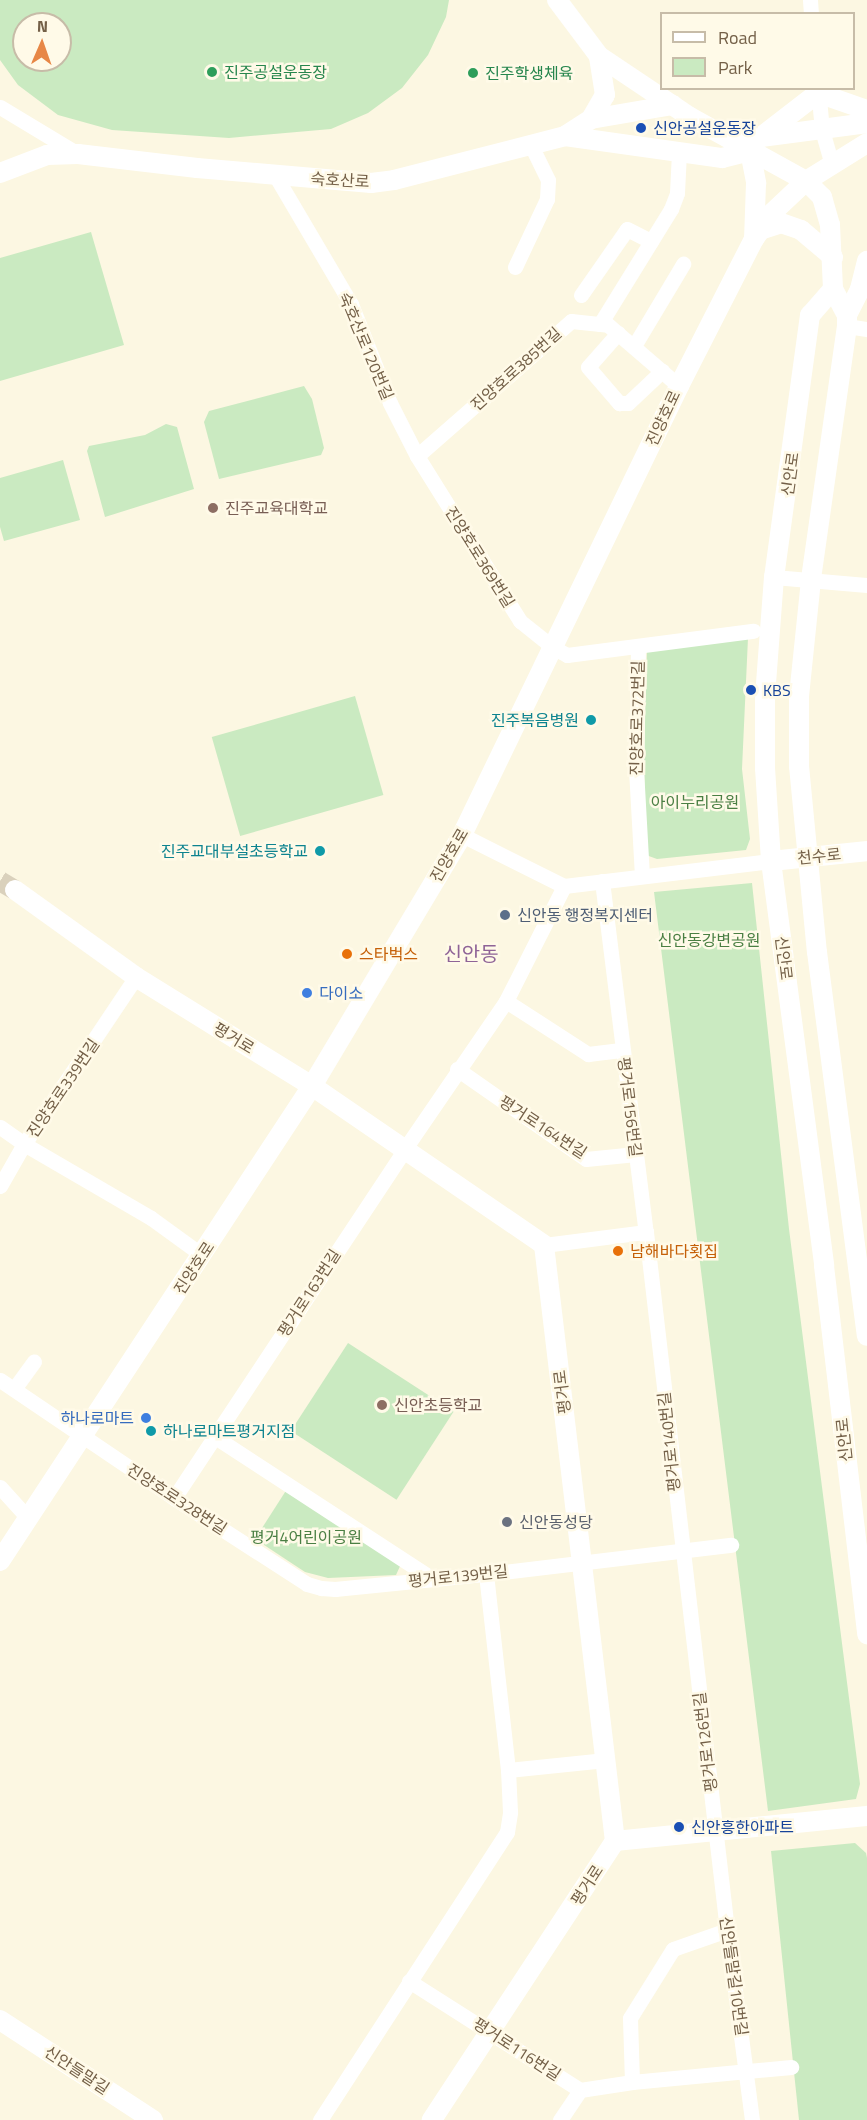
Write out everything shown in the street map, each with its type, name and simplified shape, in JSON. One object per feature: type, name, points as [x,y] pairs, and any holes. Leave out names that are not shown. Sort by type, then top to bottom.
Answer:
[{"type":"street","points":[[557,0],[599,56],[728,138],[756,144],[806,181],[822,197],[830,225],[833,289],[847,321],[867,329]]},
{"type":"street","points":[[591,119],[605,95],[599,56]]},
{"type":"street","points":[[818,91],[867,110]]},
{"type":"street","points":[[818,91],[822,130],[832,165]]},
{"type":"street","points":[[818,91],[756,144],[757,234],[781,223],[801,230],[833,258]]},
{"type":"street","name":"숙호산로","points":[[0,173],[47,155],[78,154],[371,183],[394,180],[565,136],[591,119],[673,105]]},
{"type":"street","points":[[0,107],[78,154]]},
{"type":"street","points":[[565,136],[722,158],[756,144],[867,123]]},
{"type":"street","name":"진양호로","points":[[0,1561],[83,1438],[312,1086],[462,835],[679,386],[757,234],[772,213],[806,181],[867,143]]},
{"type":"street","points":[[515,267],[547,199],[548,180],[531,145]]},
{"type":"street","points":[[600,324],[651,241],[677,193],[679,152]]},
{"type":"street","name":"숙호산로120번길","points":[[275,175],[351,304],[390,403],[417,456]]},
{"type":"street","points":[[581,295],[627,230],[651,241]]},
{"type":"street","name":"신안로","points":[[867,261],[860,290],[847,321],[811,580],[799,709],[799,766],[807,857],[862,1262],[867,1336]]},
{"type":"street","points":[[634,346],[683,264]]},
{"type":"street","name":"신안로","points":[[833,289],[810,315],[774,577],[765,698],[765,768],[771,861],[824,1266],[867,1634]]},
{"type":"street","name":"진양호로385번길","points":[[417,456],[571,321],[608,325],[679,386]]},
{"type":"street","points":[[618,333],[588,367],[619,403],[628,403],[662,371]]},
{"type":"street","name":"진양호로369번길","points":[[417,456],[520,621],[554,648]]},
{"type":"street","points":[[774,577],[867,585]]},
{"type":"street","points":[[638,646],[753,631]]},
{"type":"street","name":"진양호로372번길","points":[[554,648],[567,654],[638,646],[636,769],[642,876]]},
{"type":"street","points":[[462,835],[564,886],[771,861]]},
{"type":"street","name":"천수로","points":[[771,861],[867,851]]},
{"type":"street","name":"평거로156번길","points":[[602,881],[646,1232]]},
{"type":"street","points":[[404,1150],[506,1001],[564,886]]},
{"type":"street","name":"평거로","points":[[15,890],[136,977],[312,1086],[544,1245],[615,1841],[432,2120]]},
{"type":"street","name":"진양호로339번길","points":[[136,977],[53,1105],[24,1144],[133,1207],[202,1255]]},
{"type":"street","points":[[506,1001],[588,1054],[623,1050]]},
{"type":"street","name":"평거로164번길","points":[[457,1070],[586,1159],[636,1154]]},
{"type":"street","points":[[0,1127],[24,1144],[0,1186]]},
{"type":"street","name":"평거로163번길","points":[[174,1498],[404,1150]]},
{"type":"street","points":[[544,1245],[646,1232]]},
{"type":"street","name":"평거로140번길","points":[[646,1232],[681,1551]]},
{"type":"street","points":[[14,1389],[34,1361]]},
{"type":"street","name":"진양호로328번길","points":[[0,1380],[83,1438],[308,1584],[335,1589]]},
{"type":"street","points":[[214,1437],[433,1579]]},
{"type":"street","points":[[0,1487],[28,1518]]},
{"type":"street","points":[[581,1563],[731,1545]]},
{"type":"street","name":"평거로126번길","points":[[681,1551],[716,1833]]},
{"type":"street","name":"평거로139번길","points":[[335,1589],[581,1563]]},
{"type":"street","points":[[320,2120],[507,1832],[510,1812],[508,1770],[486,1574]]},
{"type":"street","points":[[508,1770],[605,1760]]},
{"type":"street","points":[[615,1841],[716,1833],[867,1816]]},
{"type":"street","name":"신안들말길10번길","points":[[716,1833],[752,2120]]},
{"type":"street","points":[[632,2082],[630,2018],[673,1949],[727,1930]]},
{"type":"street","name":"평거로116번길","points":[[409,1981],[580,2090]]},
{"type":"street","name":"신안들말길","points":[[0,2020],[153,2120]]},
{"type":"street","points":[[560,2120],[580,2090],[632,2082],[791,2067]]},
{"type":"green space","name":"진주공설운동장","points":[[0,0],[449,0],[446,17],[428,55],[402,88],[368,113],[331,129],[229,138],[112,130],[58,115],[18,85],[0,60]]},
{"type":"green space","points":[[91,232],[124,345],[0,381],[0,258]]},
{"type":"green space","points":[[304,386],[312,399],[324,448],[321,455],[219,479],[204,422],[209,411]]},
{"type":"green space","points":[[166,424],[177,427],[194,489],[105,517],[87,451],[89,446],[145,435]]},
{"type":"green space","points":[[63,460],[80,520],[4,541],[0,527],[0,478]]},
{"type":"green space","name":"아이누리공원","points":[[748,638],[742,769],[750,839],[746,850],[657,859],[646,855],[644,760],[647,649]]},
{"type":"green space","points":[[355,696],[383,795],[240,836],[212,737]]},
{"type":"green space","name":"신안동강변공원","points":[[752,883],[789,1229],[860,1784],[856,1799],[768,1811],[654,892]]},
{"type":"green space","points":[[348,1343],[454,1412],[396,1500],[291,1431]]},
{"type":"green space","name":"평거4어린이공원","points":[[287,1489],[401,1564],[396,1575],[328,1578],[305,1572],[255,1539]]},
{"type":"green space","points":[[855,1843],[866,1853],[867,1858],[867,2120],[799,2120],[771,1851]]},
{"type":"tunnel","points":[[0,881],[15,890]]},
{"type":"place","name":"진주공설운동장","points":[[212,72]]},
{"type":"place","name":"진주학생체육","points":[[473,73]]},
{"type":"place","name":"신안공설운동장","points":[[641,128]]},
{"type":"place","name":"진주교육대학교","points":[[213,508]]},
{"type":"place","name":"KBS","points":[[751,690]]},
{"type":"place","name":"진주복음병원","points":[[591,720]]},
{"type":"place","name":"진주교대부설초등학교","points":[[320,851]]},
{"type":"place","name":"신안동 행정복지센터","points":[[505,915]]},
{"type":"place","name":"스타벅스","points":[[347,954]]},
{"type":"place","name":"다이소","points":[[307,993]]},
{"type":"place","name":"남해바다횟집","points":[[618,1251]]},
{"type":"place","name":"신안초등학교","points":[[382,1405]]},
{"type":"place","name":"하나로마트","points":[[146,1418]]},
{"type":"place","name":"하나로마트평거지점","points":[[151,1431]]},
{"type":"place","name":"신안동성당","points":[[507,1522]]},
{"type":"place","name":"신안흥한아파트","points":[[679,1827]]},
{"type":"district","name":"신안동","points":[[471,953]]}]
